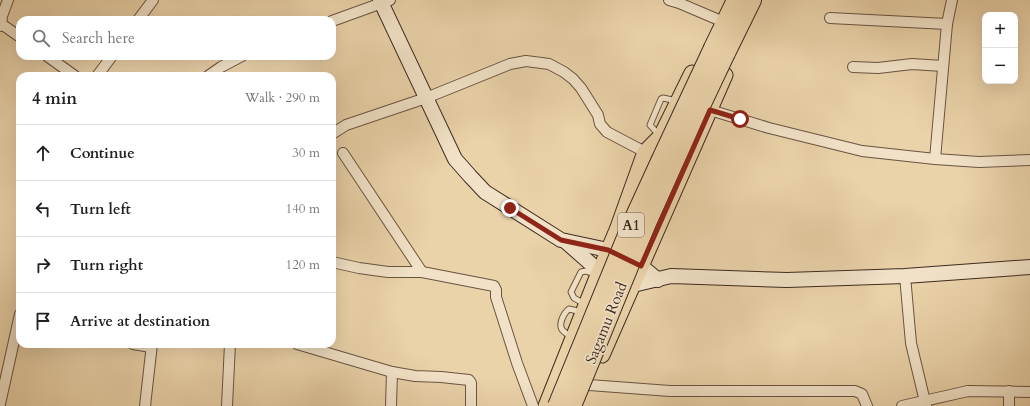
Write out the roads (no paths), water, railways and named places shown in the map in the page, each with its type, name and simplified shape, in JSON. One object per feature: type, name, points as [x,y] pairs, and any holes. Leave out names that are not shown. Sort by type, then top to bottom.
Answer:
[{"type":"highway","name":"Sagamu Road","points":[[572,406],[720,51],[731,14],[752,0]]},
{"type":"highway","name":"Sagamu Road","points":[[558,406],[634,218],[662,157],[720,51]]},
{"type":"main road","points":[[384,1],[426,98],[456,159],[485,192],[561,240],[608,250],[641,266],[658,280]]},
{"type":"main road","points":[[546,406],[598,273],[617,230],[645,152],[661,136],[678,101],[731,14]]},
{"type":"main road","points":[[581,406],[589,384],[740,39],[731,14]]},
{"type":"main road","points":[[565,241],[598,273],[633,285],[671,276],[787,280],[905,276],[1030,267]]},
{"type":"street","points":[[8,0],[0,24],[16,34]]},
{"type":"street","points":[[141,16],[153,0]]},
{"type":"street","points":[[668,0],[731,14]]},
{"type":"street","points":[[935,159],[947,24],[952,0]]},
{"type":"street","points":[[336,19],[384,1]]},
{"type":"street","points":[[830,18],[947,24]]},
{"type":"street","points":[[53,60],[69,72]]},
{"type":"street","points":[[100,72],[109,60]]},
{"type":"street","points":[[214,72],[234,60]]},
{"type":"street","points":[[336,131],[346,125],[426,98],[510,64],[526,60],[549,64],[564,72],[581,88],[598,115],[600,124],[607,132],[645,152]]},
{"type":"street","points":[[853,67],[878,68],[912,64],[944,66]]},
{"type":"street","points":[[710,110],[769,128],[862,151],[979,162],[1030,160]]},
{"type":"street","points":[[343,153],[422,272]]},
{"type":"street","points":[[336,263],[388,272],[422,272],[494,286],[516,363],[533,406]]},
{"type":"street","points":[[905,276],[911,343],[926,403]]},
{"type":"street","points":[[0,404],[16,337]]},
{"type":"street","points":[[145,406],[151,348]]},
{"type":"street","points":[[227,406],[230,348]]},
{"type":"street","points":[[311,348],[392,372],[415,376],[469,380],[471,383],[471,406]]},
{"type":"street","points":[[391,406],[392,372]]},
{"type":"street","points":[[589,384],[670,392],[855,391],[862,394],[867,406]]},
{"type":"street","points":[[902,406],[926,403],[968,391],[1030,392]]},
{"type":"street","points":[[1009,391],[1009,406]]}]
